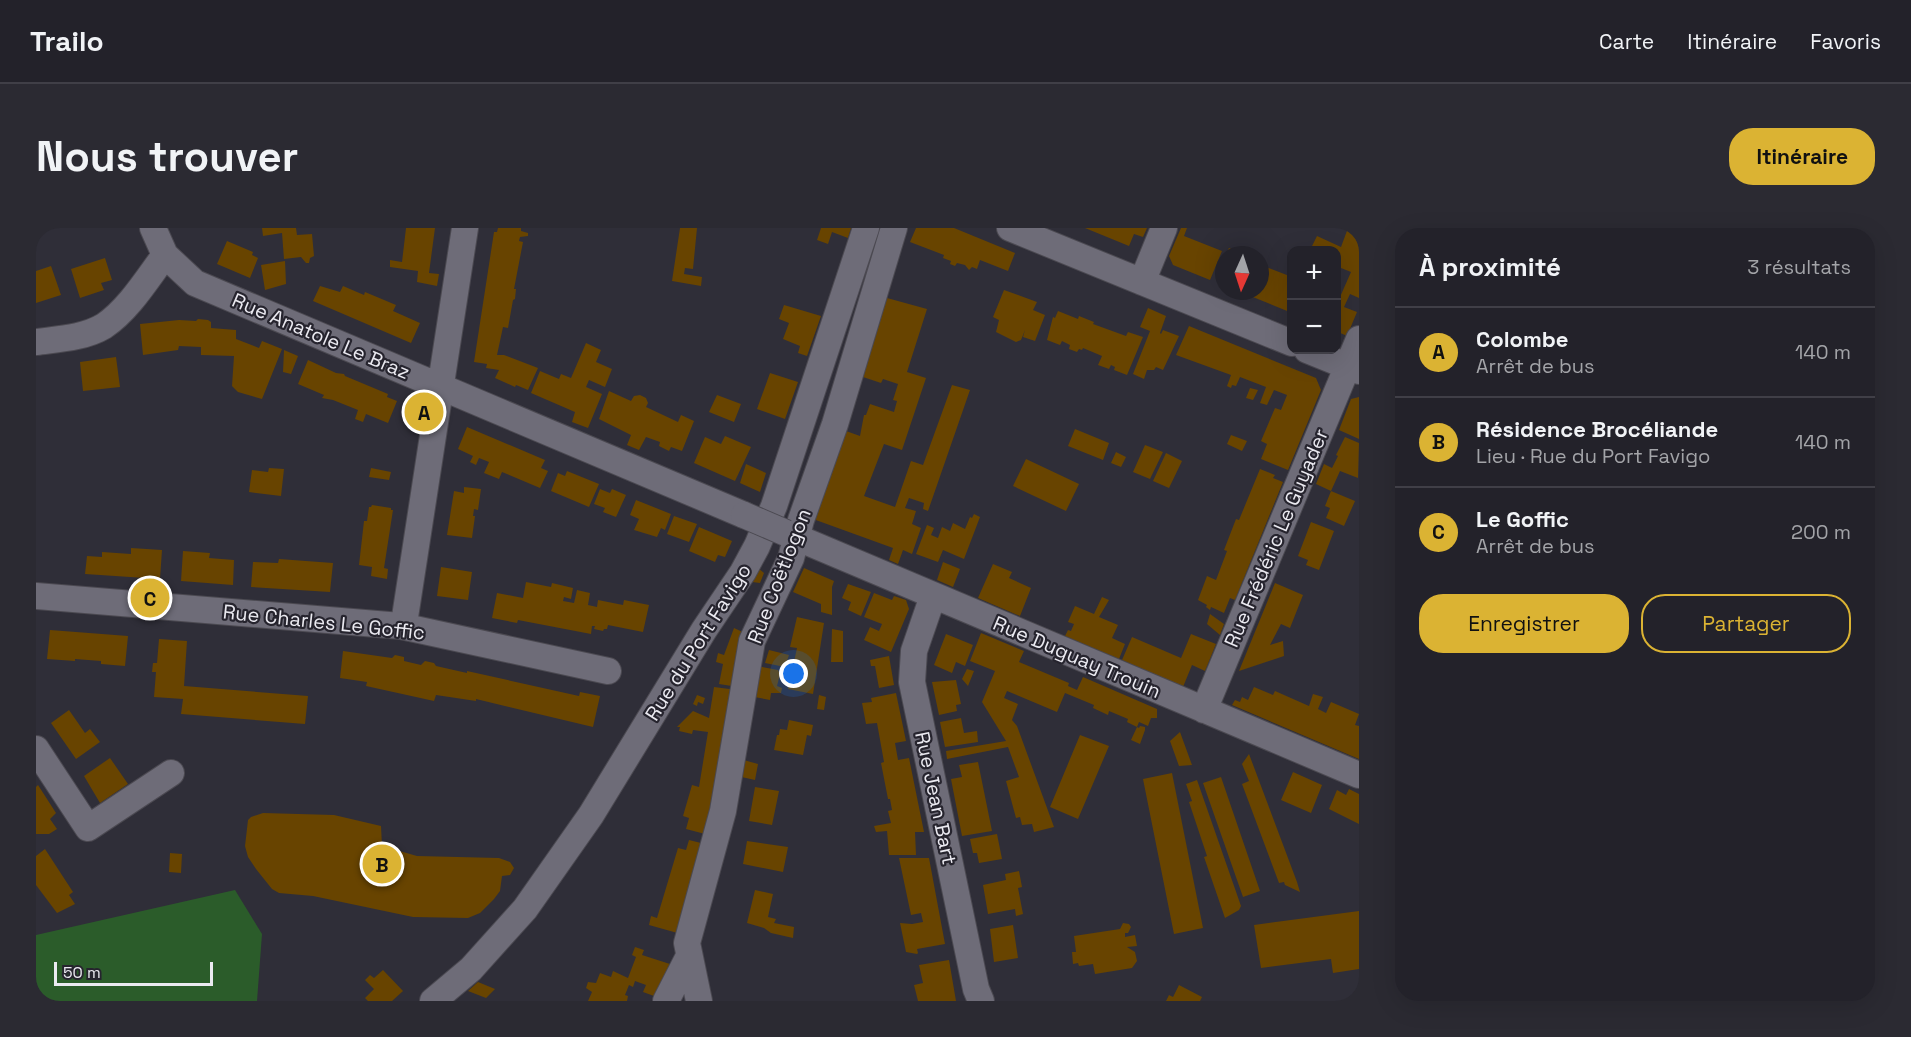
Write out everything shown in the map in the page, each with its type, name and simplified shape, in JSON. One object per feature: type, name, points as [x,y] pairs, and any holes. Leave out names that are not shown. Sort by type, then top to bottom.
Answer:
[{"type":"street","name":"Rue Anatole Le Braz","points":[[153,228],[165,255],[195,283],[441,385],[791,535]]},
{"type":"street","points":[[401,626],[405,616],[465,228]]},
{"type":"street","name":"Rue du Port Favigo","points":[[433,1001],[471,969],[532,899],[591,816],[704,630],[743,572],[774,506],[866,228]]},
{"type":"street","name":"Rue Coëtlogon","points":[[699,1001],[687,943],[723,811],[752,641],[791,558],[791,535],[834,424],[894,228]]},
{"type":"street","points":[[1010,228],[1287,341]]},
{"type":"street","points":[[1142,282],[1164,228]]},
{"type":"street","points":[[36,342],[74,337],[103,326],[124,308],[165,255]]},
{"type":"street","name":"Rue Frédéric Le Guyader","points":[[1204,710],[1353,369],[1359,339]]},
{"type":"street","points":[[1317,354],[1353,369]]},
{"type":"street","name":"Rue Duguay Trouin","points":[[791,535],[1359,775]]},
{"type":"street","name":"Rue Charles Le Goffic","points":[[36,596],[401,626],[608,670]]},
{"type":"street","name":"Rue Jean Bart","points":[[933,596],[914,651],[912,682],[976,989],[981,1001]]},
{"type":"street","points":[[36,749],[88,828],[171,773]]},
{"type":"street","points":[[666,1001],[689,956]]},
{"type":"green space","points":[[235,890],[262,934],[257,1001],[36,1001],[36,935]]},
{"type":"building","points":[[262,228],[296,228],[297,235],[312,234],[314,256],[310,258],[309,263],[301,257],[284,259],[282,233],[263,236]]},
{"type":"building","points":[[406,228],[435,228],[429,273],[439,274],[437,286],[417,282],[418,271],[390,267],[390,260],[402,262]]},
{"type":"building","points":[[498,228],[521,228],[521,231],[528,233],[528,236],[520,237],[519,241],[523,242],[514,289],[516,289],[515,299],[508,328],[503,327],[497,355],[504,355],[538,368],[528,390],[495,378],[499,370],[486,368],[487,364],[474,362],[494,232],[497,232]]},
{"type":"building","points":[[680,228],[697,228],[693,269],[685,268],[684,274],[702,277],[701,286],[672,281]]},
{"type":"building","points":[[821,228],[851,228],[848,238],[832,232],[828,244],[817,240]]},
{"type":"building","points":[[916,228],[954,228],[1015,253],[1008,271],[980,260],[977,269],[972,267],[969,270],[965,265],[950,264],[951,261],[943,258],[944,255],[910,242]]},
{"type":"building","points":[[1085,228],[1147,228],[1143,237],[1134,234],[1129,246]]},
{"type":"building","points":[[1181,228],[1187,228],[1184,236],[1215,248],[1215,268],[1210,280],[1173,265],[1169,256]]},
{"type":"building","points":[[1348,228],[1359,228],[1359,298],[1350,294],[1344,307],[1357,312],[1347,336],[1341,333],[1341,295],[1351,272],[1341,268],[1341,247]]},
{"type":"building","points":[[1317,236],[1339,246],[1312,246]]},
{"type":"building","points":[[227,241],[253,252],[252,255],[258,258],[250,278],[217,264]]},
{"type":"building","points":[[105,258],[112,280],[101,283],[104,290],[80,298],[71,269]]},
{"type":"building","points":[[285,261],[286,284],[265,290],[261,265]]},
{"type":"building","points":[[51,266],[61,295],[36,303],[36,271]]},
{"type":"building","points":[[1269,268],[1287,275],[1287,311],[1260,300],[1269,300]]},
{"type":"building","points":[[320,286],[340,292],[343,286],[396,305],[393,311],[420,323],[411,343],[313,301]]},
{"type":"building","points":[[1004,290],[1037,302],[1033,310],[1045,315],[1035,341],[1023,337],[1025,330],[1021,340],[1016,342],[996,332],[999,320],[993,317]]},
{"type":"building","points":[[887,298],[927,309],[907,372],[926,378],[902,450],[884,444],[864,496],[895,507],[911,461],[923,465],[952,385],[970,390],[928,511],[923,509],[924,503],[909,498],[905,508],[916,511],[912,524],[921,528],[912,554],[903,550],[898,564],[889,560],[893,548],[813,519],[846,431],[860,436],[864,415],[870,404],[894,412],[897,401],[893,400],[898,384],[883,379],[881,383],[863,377]]},
{"type":"building","points":[[784,305],[821,316],[807,356],[798,353],[800,346],[783,339],[789,323],[779,319]]},
{"type":"building","points":[[1148,308],[1166,316],[1161,334],[1163,330],[1179,336],[1163,370],[1156,367],[1154,370],[1147,370],[1144,379],[1133,374],[1150,331],[1140,327]]},
{"type":"building","points":[[1058,311],[1078,319],[1079,316],[1094,322],[1093,324],[1126,336],[1128,332],[1143,337],[1127,375],[1114,370],[1115,367],[1111,365],[1109,369],[1098,365],[1102,356],[1083,348],[1077,352],[1069,349],[1070,345],[1062,341],[1060,345],[1047,340],[1053,317],[1055,318]]},
{"type":"building","points":[[198,319],[211,322],[211,328],[236,330],[236,339],[259,348],[262,341],[282,349],[262,399],[238,392],[232,386],[234,356],[201,355],[201,347],[179,346],[178,350],[143,355],[140,324],[179,320],[196,321]]},
{"type":"building","points":[[1189,326],[1316,378],[1321,390],[1288,470],[1261,459],[1267,444],[1261,441],[1275,408],[1281,410],[1287,395],[1274,390],[1267,405],[1260,403],[1266,387],[1240,377],[1236,386],[1232,385],[1231,388],[1227,386],[1231,375],[1176,355]]},
{"type":"building","points":[[586,343],[601,350],[596,362],[612,369],[605,387],[589,380],[586,387],[602,394],[588,428],[572,422],[575,412],[531,393],[540,371],[559,379],[561,374],[571,378]]},
{"type":"building","points":[[284,350],[298,356],[291,374],[283,372]]},
{"type":"building","points":[[116,357],[120,387],[83,391],[80,362]]},
{"type":"building","points":[[308,360],[388,394],[387,397],[397,401],[388,423],[366,414],[363,422],[355,419],[358,410],[322,398],[324,395],[298,384]]},
{"type":"building","points":[[770,373],[798,382],[785,419],[757,409]]},
{"type":"building","points":[[1250,388],[1258,390],[1253,400],[1246,398]]},
{"type":"building","points":[[609,391],[631,401],[634,396],[640,395],[646,398],[648,403],[646,407],[678,422],[681,415],[694,421],[682,451],[671,447],[669,451],[659,446],[660,442],[646,437],[639,450],[627,445],[631,435],[599,419]]},
{"type":"building","points":[[717,395],[741,404],[734,422],[709,412]]},
{"type":"building","points":[[1359,397],[1359,439],[1339,430],[1351,399]]},
{"type":"building","points":[[467,427],[545,460],[541,468],[548,471],[540,488],[502,472],[499,479],[484,473],[489,462],[479,458],[476,465],[470,462],[473,456],[458,449]]},
{"type":"building","points":[[1075,429],[1109,443],[1103,460],[1068,446]]},
{"type":"building","points":[[1231,435],[1247,441],[1242,451],[1227,444]]},
{"type":"building","points":[[725,436],[751,447],[735,481],[694,463],[705,437],[721,444]]},
{"type":"building","points":[[1345,437],[1359,443],[1358,478],[1340,471],[1331,491],[1316,484],[1324,464],[1332,468]]},
{"type":"building","points":[[1145,445],[1163,452],[1150,479],[1133,472]]},
{"type":"building","points":[[1116,452],[1126,457],[1121,467],[1111,463]]},
{"type":"building","points":[[1166,453],[1182,461],[1169,488],[1153,481]]},
{"type":"building","points":[[1026,459],[1079,484],[1066,511],[1013,486]]},
{"type":"building","points":[[746,464],[766,473],[760,492],[740,483]]},
{"type":"building","points":[[269,468],[284,469],[281,496],[249,492],[252,470],[268,472]]},
{"type":"building","points":[[371,468],[391,472],[389,480],[369,477]]},
{"type":"building","points":[[1260,469],[1275,475],[1273,478],[1283,482],[1235,600],[1230,598],[1224,613],[1211,607],[1210,610],[1206,607],[1207,605],[1198,600],[1207,576],[1216,580],[1236,519],[1239,520]]},
{"type":"building","points":[[567,471],[599,484],[589,507],[551,491],[558,473],[565,476]]},
{"type":"building","points":[[464,487],[481,489],[478,510],[474,509],[472,538],[447,535],[454,491],[464,493]]},
{"type":"building","points":[[600,489],[610,493],[612,489],[626,495],[616,517],[603,512],[605,508],[594,504]]},
{"type":"building","points":[[1331,491],[1355,501],[1344,526],[1326,518],[1330,508],[1325,506]]},
{"type":"building","points":[[636,500],[671,514],[665,530],[661,528],[657,537],[634,530],[639,519],[630,515]]},
{"type":"building","points":[[372,505],[393,510],[384,568],[388,569],[387,579],[371,576],[372,567],[359,565],[364,521],[367,521],[369,507]]},
{"type":"building","points":[[974,514],[980,517],[964,559],[943,550],[938,562],[916,554],[927,525],[934,528],[931,535],[938,538],[942,527],[950,531],[953,523],[965,529],[970,517],[972,518]]},
{"type":"building","points":[[674,516],[697,524],[689,542],[667,534]]},
{"type":"building","points":[[1311,522],[1334,531],[1319,570],[1306,565],[1308,560],[1298,556]]},
{"type":"building","points":[[699,527],[732,541],[725,557],[718,555],[715,562],[689,551]]},
{"type":"building","points":[[131,548],[162,550],[160,579],[85,574],[87,556],[102,557],[102,552],[131,554]]},
{"type":"building","points":[[183,551],[210,553],[209,558],[234,560],[233,585],[181,581]]},
{"type":"building","points":[[279,559],[333,563],[330,592],[251,587],[253,562],[278,563]]},
{"type":"building","points":[[943,562],[960,569],[953,587],[937,580]]},
{"type":"building","points":[[993,564],[1012,572],[1009,578],[1031,588],[1020,616],[978,598]]},
{"type":"building","points":[[441,567],[472,572],[468,600],[437,596]]},
{"type":"building","points":[[758,568],[764,573],[760,583],[752,582]]},
{"type":"building","points":[[804,568],[834,581],[832,615],[821,612],[821,604],[793,592]]},
{"type":"building","points":[[526,582],[551,587],[552,583],[573,588],[571,599],[564,597],[563,601],[574,603],[577,590],[590,593],[588,605],[597,607],[598,600],[623,605],[624,600],[649,605],[643,632],[608,625],[603,631],[594,629],[595,626],[592,626],[591,634],[518,620],[517,623],[492,618],[497,593],[523,598]]},
{"type":"building","points":[[1275,583],[1303,595],[1290,628],[1281,624],[1270,645],[1283,641],[1284,656],[1239,671]]},
{"type":"building","points":[[848,584],[871,592],[861,616],[848,610],[851,602],[842,598]]},
{"type":"building","points":[[874,593],[892,600],[894,596],[906,600],[909,609],[891,652],[864,640],[870,627],[879,631],[882,624],[864,617]]},
{"type":"building","points":[[1102,597],[1109,600],[1099,617],[1118,625],[1112,638],[1125,644],[1119,659],[1065,636],[1074,624],[1068,622],[1075,606],[1094,614]]},
{"type":"building","points":[[1210,614],[1224,624],[1220,635],[1207,624]]},
{"type":"building","points":[[797,617],[824,623],[813,694],[788,689],[797,648],[790,647]]},
{"type":"building","points":[[734,628],[747,634],[738,687],[719,684],[723,664],[716,662],[718,653],[724,655]]},
{"type":"building","points":[[832,629],[843,631],[843,662],[831,662]]},
{"type":"building","points":[[50,630],[128,636],[125,666],[101,664],[101,661],[47,659]]},
{"type":"building","points":[[981,633],[1024,651],[1019,662],[1069,683],[1068,686],[1077,690],[1083,677],[1157,709],[1157,718],[1151,718],[1148,726],[1139,722],[1137,727],[1127,722],[1128,719],[1109,711],[1108,715],[1093,708],[1094,705],[1065,693],[1057,712],[1007,691],[1004,698],[1018,704],[1012,720],[1017,726],[1054,827],[1034,832],[1032,824],[1022,825],[1020,817],[1016,818],[1006,781],[1019,777],[1008,747],[947,759],[946,751],[1006,741],[982,702],[995,671],[970,661]]},
{"type":"building","points":[[946,634],[973,645],[965,666],[956,662],[952,673],[934,665]]},
{"type":"building","points":[[1191,634],[1216,644],[1205,671],[1192,665],[1183,687],[1122,660],[1132,637],[1181,658]]},
{"type":"building","points":[[159,639],[187,641],[184,686],[308,696],[305,724],[181,714],[183,699],[154,697],[156,672],[152,672],[153,663],[157,663]]},
{"type":"building","points":[[769,650],[789,655],[785,667],[765,663]]},
{"type":"building","points":[[343,651],[392,658],[395,655],[404,657],[404,661],[421,665],[425,661],[434,663],[436,666],[579,696],[580,692],[600,696],[593,727],[476,699],[476,701],[436,695],[434,701],[366,686],[367,682],[340,678]]},
{"type":"building","points":[[889,656],[894,685],[879,688],[875,666],[871,666],[870,660]]},
{"type":"building","points":[[757,666],[778,670],[780,674],[777,686],[782,688],[781,693],[771,693],[770,700],[749,696]]},
{"type":"building","points":[[967,669],[974,671],[968,686],[962,679]]},
{"type":"building","points":[[956,680],[961,704],[956,705],[957,711],[939,715],[932,682]]},
{"type":"building","points":[[714,687],[737,690],[705,834],[686,829],[689,818],[683,816],[692,785],[699,787],[708,732],[693,730],[692,734],[679,731],[680,727],[677,727],[693,711],[709,718]]},
{"type":"building","points":[[1254,687],[1273,695],[1275,691],[1309,706],[1313,694],[1323,697],[1318,709],[1326,713],[1331,702],[1359,714],[1355,725],[1359,726],[1359,759],[1232,705],[1235,700],[1240,702],[1242,697],[1248,700]]},
{"type":"building","points":[[896,693],[906,741],[895,743],[898,760],[909,758],[924,832],[915,832],[916,855],[889,855],[887,831],[876,832],[874,826],[891,823],[888,811],[892,810],[881,763],[884,762],[877,723],[866,724],[862,703],[872,702],[871,698]]},
{"type":"building","points":[[697,695],[705,698],[703,704],[698,702],[697,706],[693,704]]},
{"type":"building","points":[[819,695],[826,697],[824,710],[817,709]]},
{"type":"building","points":[[69,710],[85,733],[90,729],[100,742],[76,759],[51,723]]},
{"type":"building","points":[[961,718],[964,733],[977,731],[978,742],[945,747],[940,722]]},
{"type":"building","points":[[789,720],[813,725],[811,736],[807,735],[803,755],[774,750],[780,729],[787,730]]},
{"type":"building","points":[[1137,727],[1145,727],[1145,730],[1140,744],[1131,740]]},
{"type":"building","points":[[1180,732],[1192,765],[1179,766],[1170,741]]},
{"type":"building","points":[[1080,735],[1109,746],[1078,819],[1050,807]]},
{"type":"building","points":[[1249,754],[1300,892],[1285,885],[1284,882],[1279,883],[1242,784],[1249,781],[1242,764]]},
{"type":"building","points":[[110,758],[128,784],[100,803],[84,776]]},
{"type":"building","points":[[740,759],[758,764],[755,780],[737,776]]},
{"type":"building","points":[[978,762],[992,831],[962,836],[951,779],[962,777],[959,765]]},
{"type":"building","points":[[1293,772],[1322,785],[1311,813],[1281,800]]},
{"type":"building","points":[[1172,773],[1203,928],[1174,934],[1143,779]]},
{"type":"building","points":[[1221,777],[1260,891],[1243,897],[1203,783]]},
{"type":"building","points":[[1197,780],[1241,906],[1239,910],[1225,918],[1204,857],[1207,856],[1189,802],[1192,801],[1186,784]]},
{"type":"building","points":[[38,785],[56,813],[50,819],[57,829],[49,834],[36,834],[36,787]]},
{"type":"building","points":[[755,787],[779,791],[772,825],[749,821]]},
{"type":"building","points":[[1349,789],[1359,794],[1359,824],[1329,809],[1337,790],[1346,795]]},
{"type":"building","points":[[263,813],[334,815],[381,826],[382,846],[417,856],[499,858],[510,862],[514,868],[510,875],[502,876],[500,891],[494,899],[480,913],[468,918],[413,917],[313,896],[279,893],[272,889],[256,869],[248,857],[245,846],[248,820]]},
{"type":"building","points":[[997,834],[1002,859],[979,863],[977,853],[973,853],[970,839]]},
{"type":"building","points":[[689,840],[705,844],[681,934],[649,925],[651,916],[657,918],[678,848],[686,850]]},
{"type":"building","points":[[747,841],[788,847],[783,872],[743,864]]},
{"type":"building","points":[[45,849],[73,892],[69,895],[75,904],[57,913],[36,885],[36,856]]},
{"type":"building","points":[[170,853],[182,854],[181,873],[169,872]]},
{"type":"building","points":[[899,858],[929,858],[945,944],[917,949],[917,954],[906,952],[900,923],[923,922],[921,913],[911,915]]},
{"type":"building","points":[[1019,871],[1022,887],[1018,888],[1023,914],[1016,916],[1015,909],[988,914],[983,885],[1006,880],[1005,874]]},
{"type":"building","points":[[755,890],[773,894],[768,917],[776,919],[774,923],[794,927],[793,938],[771,933],[764,928],[747,923]]},
{"type":"building","points":[[1359,911],[1359,969],[1333,973],[1331,959],[1261,968],[1254,925]]},
{"type":"building","points":[[1123,923],[1131,927],[1128,933],[1125,933],[1125,937],[1135,935],[1137,946],[1127,947],[1135,952],[1137,961],[1132,968],[1095,974],[1093,964],[1079,966],[1078,963],[1073,964],[1072,952],[1076,952],[1074,936],[1120,929]]},
{"type":"building","points":[[1013,925],[1018,958],[994,962],[990,929]]},
{"type":"building","points":[[635,947],[644,950],[642,955],[673,965],[663,992],[657,989],[654,996],[643,992],[646,985],[635,981],[633,987],[629,985],[625,995],[628,996],[627,1001],[588,1001],[592,992],[586,988],[588,982],[596,983],[600,973],[611,977],[613,971],[628,978],[636,957],[632,955]]},
{"type":"building","points":[[949,960],[956,1001],[918,1001],[914,985],[923,983],[919,965]]},
{"type":"building","points":[[383,970],[403,991],[392,1001],[368,1001],[365,998],[374,989],[365,980],[370,975],[374,978]]},
{"type":"building","points":[[478,982],[495,989],[486,998],[468,991]]},
{"type":"building","points":[[1179,985],[1202,997],[1200,1001],[1166,1001],[1169,995],[1173,997]]},
{"type":"place","name":"Colombe","points":[[424,412]]},
{"type":"place","name":"Le Goffic","points":[[150,598]]},
{"type":"place","name":"Résidence Brocéliande","points":[[382,864]]}]
